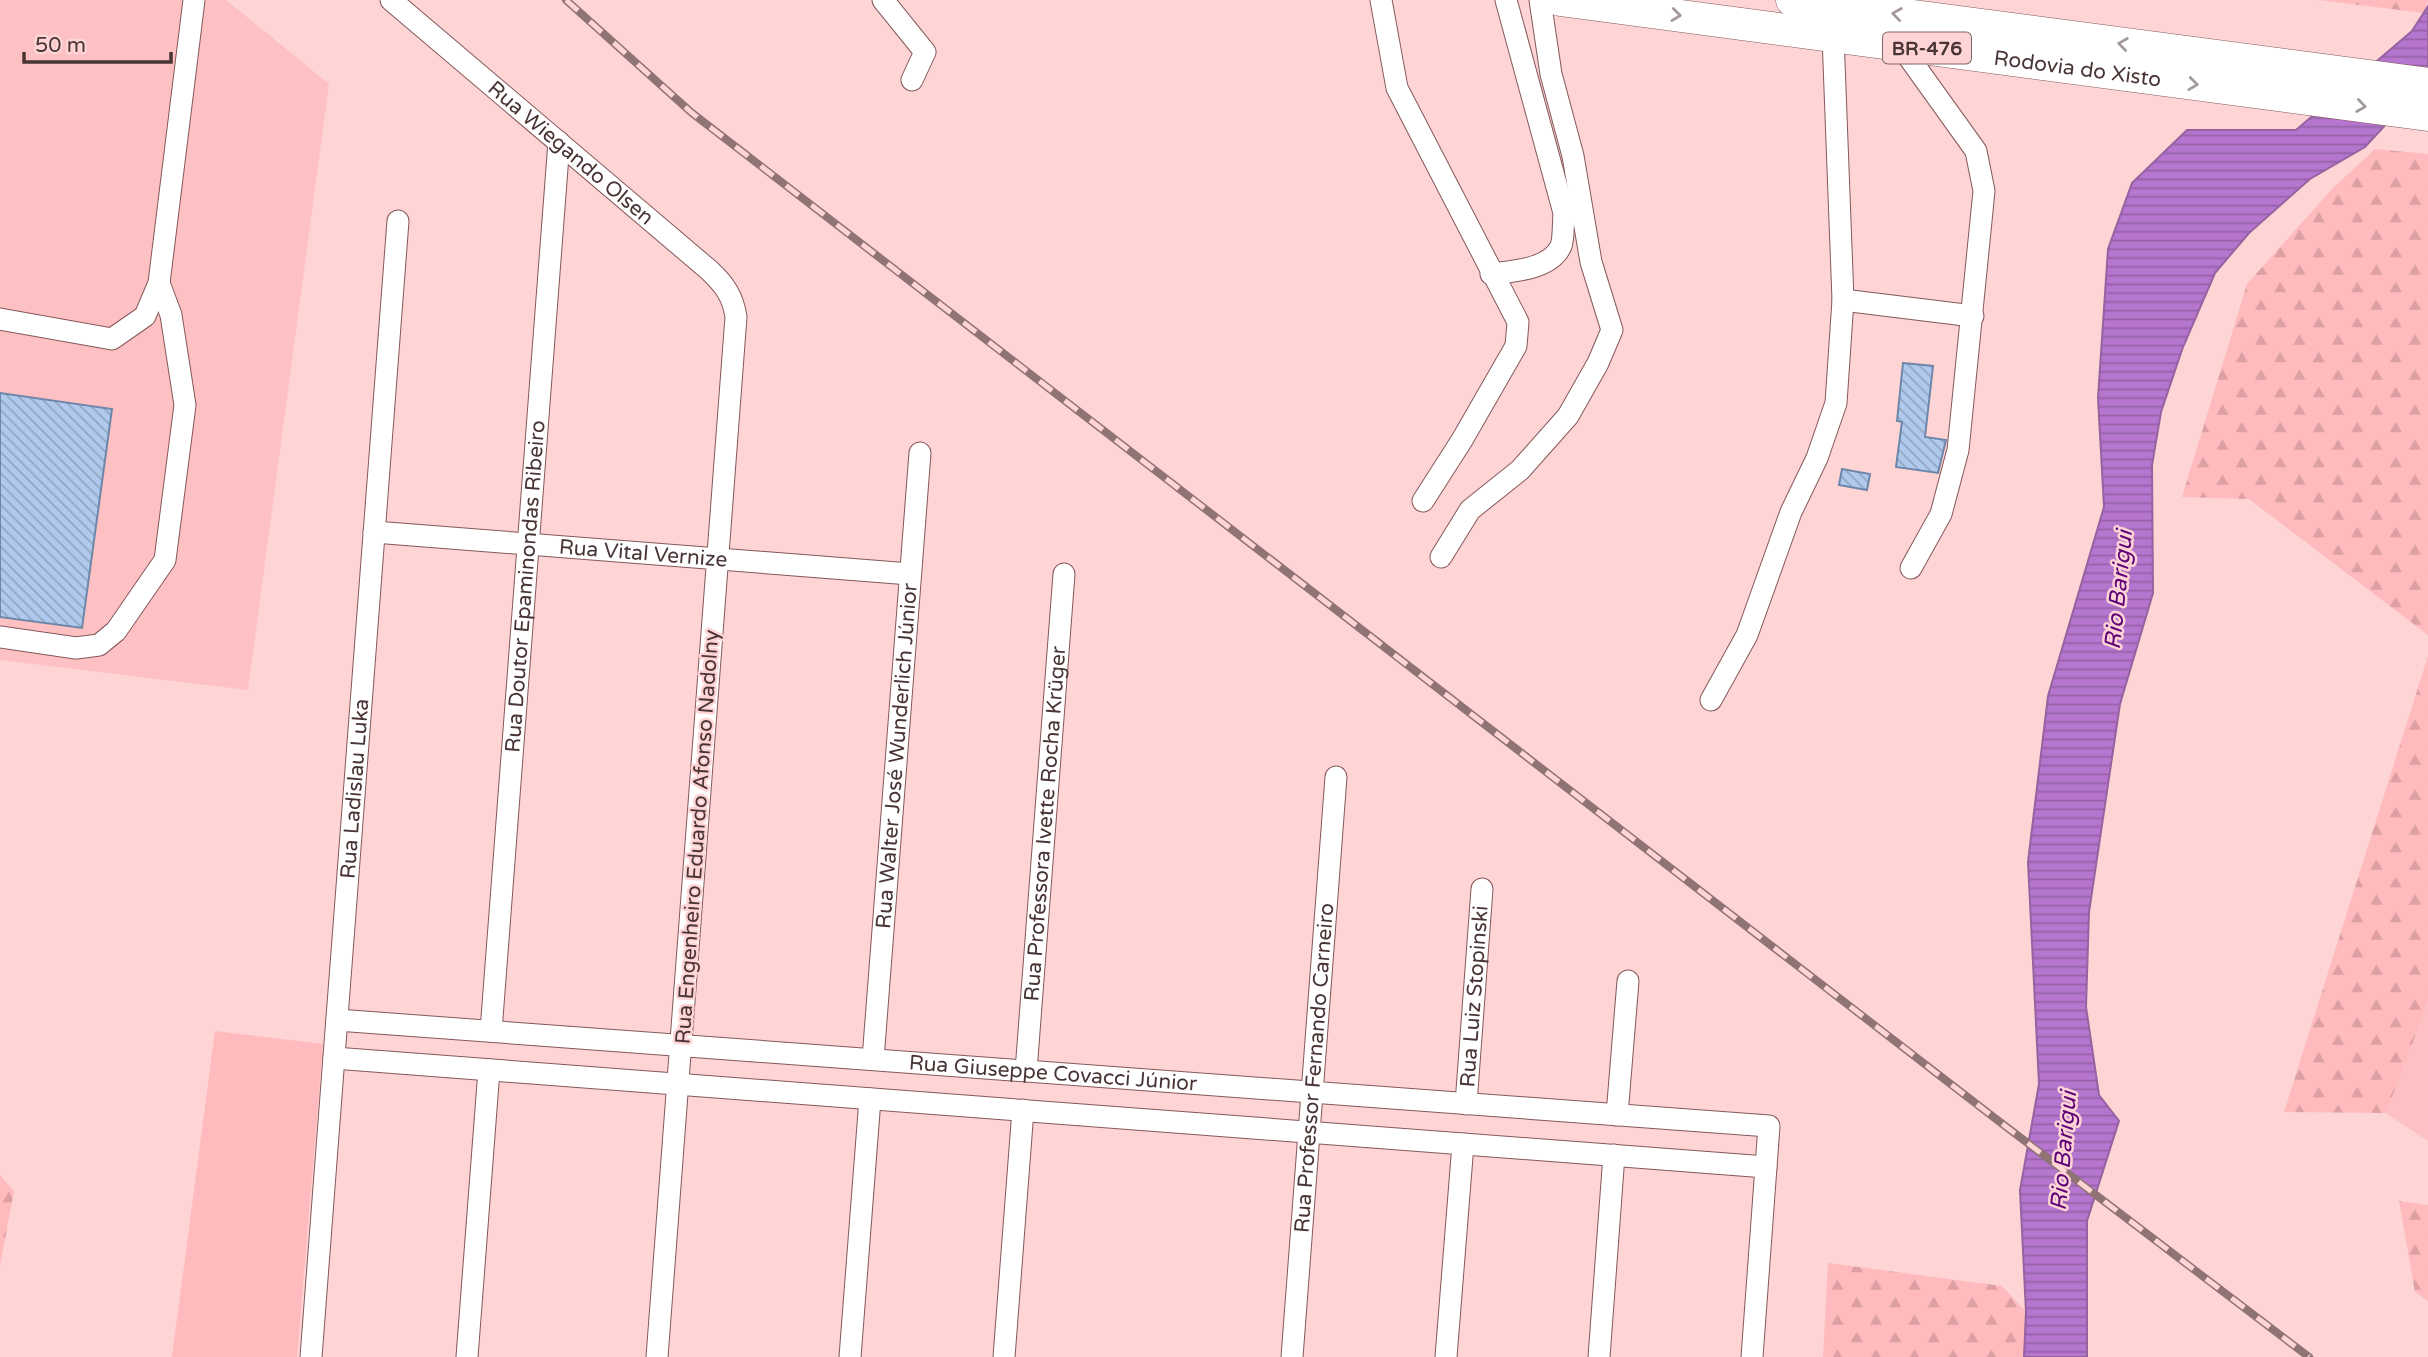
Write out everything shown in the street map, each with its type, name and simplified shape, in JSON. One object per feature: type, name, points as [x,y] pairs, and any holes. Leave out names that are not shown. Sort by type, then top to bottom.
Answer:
[{"type":"highway","name":"Rodovia do Xisto","points":[[1560,0],[2428,115]]},
{"type":"highway","name":"Rodovia do Xisto","points":[[1792,0],[2428,84]]},
{"type":"street","points":[[0,319],[112,339],[145,316],[159,283],[194,0]]},
{"type":"street","name":"Rua Wiegando Olsen","points":[[391,0],[720,280],[728,291],[736,317]]},
{"type":"street","points":[[883,0],[925,52],[912,80]]},
{"type":"street","points":[[1381,0],[1396,88],[1518,322],[1516,346],[1423,501]]},
{"type":"street","points":[[1491,274],[1529,268],[1550,257],[1561,246],[1564,213],[1506,0]]},
{"type":"street","points":[[1441,557],[1470,510],[1521,470],[1568,416],[1598,363],[1612,330],[1591,262],[1573,156],[1551,74],[1540,0]]},
{"type":"street","points":[[1711,700],[1747,635],[1791,512],[1817,458],[1836,403],[1843,300],[1833,36]]},
{"type":"street","points":[[1900,45],[1976,151],[1984,191],[1958,450],[1941,514],[1911,568]]},
{"type":"street","name":"Rua Doutor Epaminondas Ribeiro","points":[[491,1031],[559,142]]},
{"type":"street","name":"Rua Ladislau Luka","points":[[311,1357],[398,221]]},
{"type":"street","points":[[0,637],[76,648],[99,645],[116,631],[165,560],[185,405],[171,315],[159,283]]},
{"type":"street","points":[[1843,300],[1973,316]]},
{"type":"street","name":"Rua Engenheiro Eduardo Afonso Nadolny","points":[[657,1357],[736,317]]},
{"type":"street","name":"Rua Walter José Wunderlich Júnior","points":[[873,1059],[920,453]]},
{"type":"street","name":"Rua Vital Vernize","points":[[374,532],[910,574]]},
{"type":"street","name":"Rua Professora Ivette Rocha Krüger","points":[[1026,1071],[1064,574]]},
{"type":"street","name":"Rua Professor Fernando Carneiro","points":[[1292,1357],[1336,777]]},
{"type":"street","name":"Rua Luiz Stopinski","points":[[1466,1104],[1482,889]]},
{"type":"street","points":[[1617,1115],[1628,981]]},
{"type":"street","name":"Rua Giuseppe Covacci Júnior","points":[[334,1058],[1766,1167],[1769,1126],[337,1020]]},
{"type":"street","points":[[467,1357],[489,1070]]},
{"type":"street","points":[[850,1357],[870,1099]]},
{"type":"street","points":[[1004,1357],[1023,1110]]},
{"type":"street","points":[[1446,1357],[1463,1144]]},
{"type":"street","points":[[1599,1357],[1614,1155]]},
{"type":"street","points":[[1752,1357],[1766,1167]]},
{"type":"shaded area","points":[[0,0],[226,0],[329,84],[248,690],[0,660]]},
{"type":"shaded area","points":[[2428,1002],[2428,1141],[2386,1113]]},
{"type":"green space","points":[[2319,0],[2428,0],[2424,13]]},
{"type":"green space","points":[[2375,149],[2428,154],[2428,635],[2249,499],[2182,497],[2247,284],[2332,189]]},
{"type":"green space","points":[[2428,656],[2428,1002],[2386,1113],[2284,1112]]},
{"type":"green space","points":[[215,1031],[323,1044],[297,1357],[172,1357]]},
{"type":"green space","points":[[0,1175],[14,1191],[0,1266]]},
{"type":"green space","points":[[2399,1201],[2428,1205],[2428,1301],[2415,1292]]},
{"type":"green space","points":[[1828,1263],[2002,1286],[2026,1312],[2024,1357],[1823,1357]]},
{"type":"water","name":"Rio Barigui","points":[[2428,6],[2428,79],[2365,147],[2310,179],[2249,233],[2215,273],[2183,347],[2161,412],[2152,465],[2153,593],[2120,704],[2089,912],[2086,1007],[2099,1095],[2119,1121],[2087,1221],[2087,1357],[2024,1357],[2026,1312],[2020,1190],[2039,1084],[2028,862],[2048,696],[2104,507],[2098,398],[2108,249],[2132,183],[2187,130],[2296,130],[2412,31]]},
{"type":"building","points":[[1903,363],[1933,366],[1925,437],[1946,440],[1938,473],[1896,467],[1902,422],[1897,421]]},
{"type":"building","points":[[0,393],[112,409],[82,628],[0,617]]},
{"type":"building","points":[[1842,469],[1870,474],[1867,490],[1839,485]]},
{"type":"railway","points":[[566,0],[692,113],[1996,1119],[2309,1357]]}]
